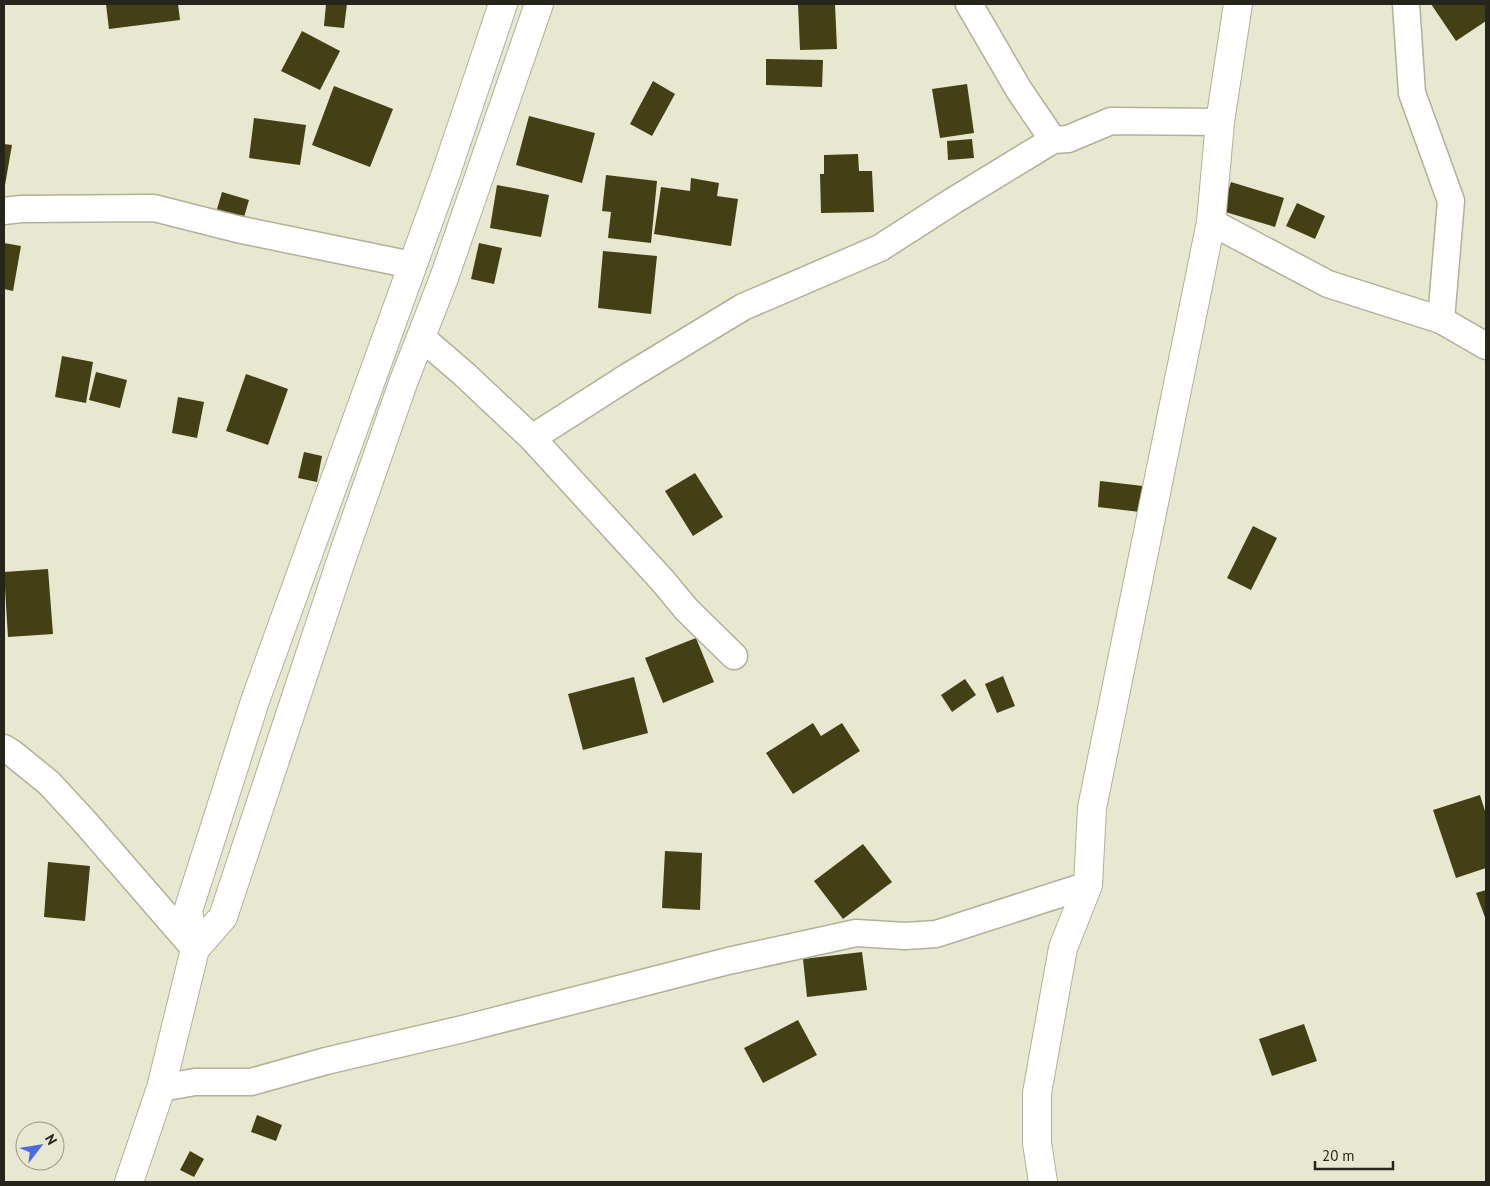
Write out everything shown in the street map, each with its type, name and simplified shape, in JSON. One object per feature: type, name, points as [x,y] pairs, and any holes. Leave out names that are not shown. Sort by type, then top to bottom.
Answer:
[{"type":"main road","points":[[130,1182],[161,1088],[195,949],[188,911],[255,701],[446,173],[503,4]]},
{"type":"main road","points":[[195,949],[223,917],[342,558],[420,337],[444,278],[539,4]]},
{"type":"main road","points":[[1043,1182],[1037,1142],[1037,1093],[1063,948],[1088,885],[1092,808],[1211,222],[1220,122],[1238,4]]},
{"type":"street","points":[[968,4],[1019,90],[1053,140]]},
{"type":"street","points":[[1406,4],[1412,92],[1451,201],[1441,320]]},
{"type":"street","points":[[532,438],[629,376],[743,307],[880,248],[1053,140],[1068,139],[1111,121],[1220,122]]},
{"type":"street","points":[[4,211],[21,209],[154,208],[237,228],[412,264]]},
{"type":"street","points":[[1211,222],[1328,284],[1441,320],[1486,346]]},
{"type":"street","points":[[420,337],[464,374],[532,438],[662,580],[687,610],[734,656]]},
{"type":"street","points":[[4,748],[12,752],[49,783],[195,949]]},
{"type":"street","points":[[161,1088],[195,1082],[251,1082],[326,1061],[463,1029],[728,961],[856,933],[905,936],[936,934],[1088,885]]},
{"type":"building","points":[[106,4],[178,4],[180,20],[109,29]]},
{"type":"building","points":[[326,4],[347,4],[344,28],[324,26]]},
{"type":"building","points":[[798,4],[835,4],[837,49],[800,50]]},
{"type":"building","points":[[1431,4],[1486,4],[1486,21],[1456,41]]},
{"type":"building","points":[[302,31],[340,51],[320,90],[281,71]]},
{"type":"building","points":[[766,59],[823,60],[822,87],[766,85]]},
{"type":"building","points":[[653,81],[675,94],[652,136],[630,124]]},
{"type":"building","points":[[967,84],[974,133],[940,138],[932,89]]},
{"type":"building","points":[[334,86],[393,109],[370,167],[312,145]]},
{"type":"building","points":[[529,116],[595,133],[582,183],[516,165]]},
{"type":"building","points":[[254,118],[306,125],[300,165],[249,158]]},
{"type":"building","points":[[972,139],[974,158],[948,160],[947,141]]},
{"type":"building","points":[[4,144],[12,145],[5,185],[4,185]]},
{"type":"building","points":[[858,154],[859,171],[872,171],[874,212],[821,213],[820,174],[824,174],[824,155]]},
{"type":"building","points":[[606,175],[657,181],[651,243],[608,238],[611,212],[602,211]]},
{"type":"building","points":[[691,178],[719,183],[717,196],[738,199],[731,246],[654,234],[661,187],[690,191]]},
{"type":"building","points":[[1231,182],[1284,198],[1275,227],[1222,211]]},
{"type":"building","points":[[497,185],[549,195],[541,237],[490,228]]},
{"type":"building","points":[[222,192],[249,200],[242,224],[215,216]]},
{"type":"building","points":[[1297,203],[1325,216],[1315,239],[1286,226]]},
{"type":"building","points":[[4,243],[21,246],[13,291],[4,289]]},
{"type":"building","points":[[479,243],[502,248],[494,284],[471,279]]},
{"type":"building","points":[[603,251],[657,256],[651,314],[598,308]]},
{"type":"building","points":[[62,356],[93,362],[86,403],[55,397]]},
{"type":"building","points":[[96,372],[127,380],[120,408],[89,400]]},
{"type":"building","points":[[246,374],[288,389],[268,445],[226,431]]},
{"type":"building","points":[[178,397],[204,402],[197,438],[172,433]]},
{"type":"building","points":[[304,452],[322,456],[317,482],[298,478]]},
{"type":"building","points":[[695,473],[723,517],[693,536],[665,491]]},
{"type":"building","points":[[1100,481],[1143,486],[1140,512],[1098,507]]},
{"type":"building","points":[[1253,526],[1277,538],[1251,590],[1227,578]]},
{"type":"building","points":[[48,569],[53,634],[8,637],[4,572]]},
{"type":"building","points":[[696,638],[714,682],[663,703],[645,658]]},
{"type":"building","points":[[1003,676],[1015,706],[997,713],[985,684]]},
{"type":"building","points":[[634,677],[648,733],[583,750],[568,694]]},
{"type":"building","points":[[965,679],[976,695],[952,712],[941,695]]},
{"type":"building","points":[[813,723],[821,736],[842,723],[860,751],[793,794],[766,753]]},
{"type":"building","points":[[1480,795],[1486,814],[1486,868],[1456,878],[1433,810]]},
{"type":"building","points":[[863,844],[892,882],[843,919],[814,881]]},
{"type":"building","points":[[665,851],[702,853],[700,910],[662,908]]},
{"type":"building","points":[[48,862],[90,866],[85,921],[44,917]]},
{"type":"building","points":[[1486,890],[1486,920],[1476,893]]},
{"type":"building","points":[[862,952],[867,990],[807,997],[803,959]]},
{"type":"building","points":[[798,1020],[817,1055],[763,1083],[744,1048]]},
{"type":"building","points":[[1304,1024],[1317,1061],[1272,1076],[1259,1039]]},
{"type":"building","points":[[257,1115],[282,1125],[276,1141],[251,1132]]},
{"type":"building","points":[[190,1151],[204,1159],[194,1177],[180,1170]]}]
